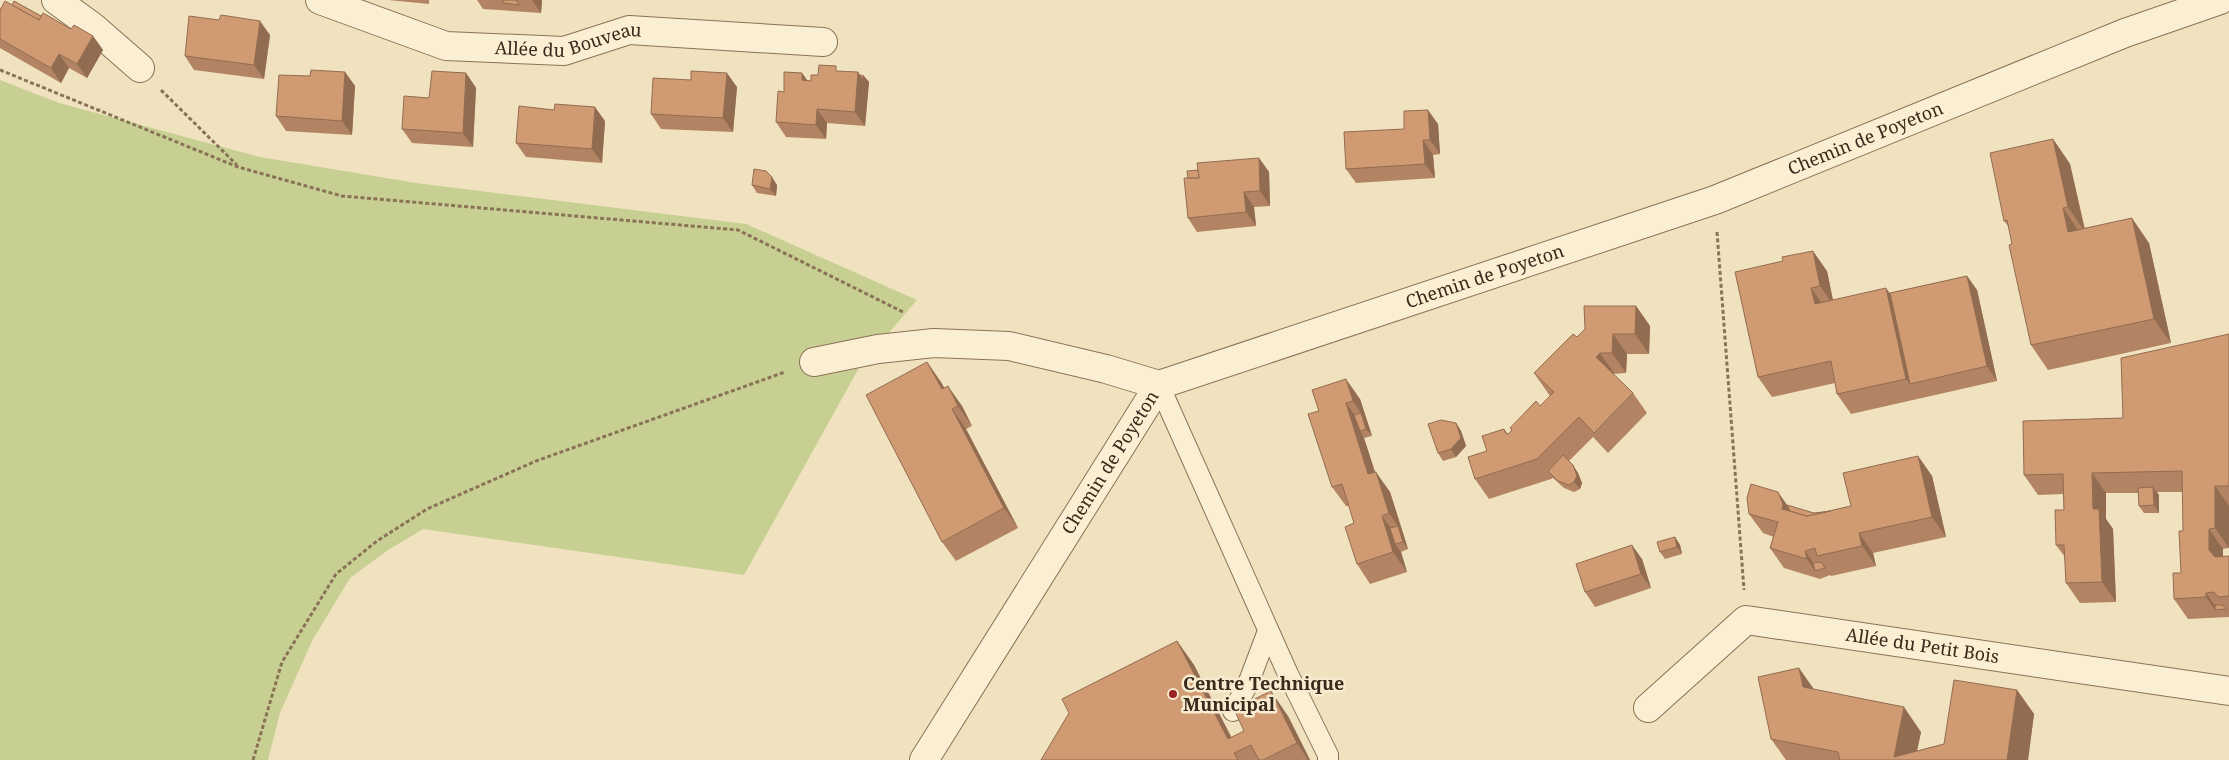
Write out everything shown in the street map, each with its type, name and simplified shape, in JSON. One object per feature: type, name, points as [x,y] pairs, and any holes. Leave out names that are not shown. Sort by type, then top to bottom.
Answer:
[{"type":"street","points":[[56,0],[93,27],[140,68]]},
{"type":"street","name":"Allée du Bouveau","points":[[320,0],[446,46],[564,50],[629,30],[823,42]]},
{"type":"street","name":"Chemin de Poyeton","points":[[924,760],[1159,385],[1715,200],[2125,33],[2220,0]]},
{"type":"street","points":[[814,362],[878,349],[934,343],[1009,346],[1106,369],[1159,385]]},
{"type":"street","points":[[1648,708],[1746,620]]},
{"type":"street","name":"Allée du Petit Bois","points":[[1746,620],[2229,691]]},
{"type":"lane","points":[[1159,385],[1268,631],[1328,756],[1328,760]]},
{"type":"lane","points":[[1233,711],[1248,684],[1268,631]]},
{"type":"path","points":[[140,68],[238,167]]},
{"type":"path","points":[[0,70],[238,167],[342,196],[738,230],[911,316]]},
{"type":"path","points":[[1715,200],[1746,620]]},
{"type":"path","points":[[252,760],[282,662],[336,574],[377,541],[427,509],[536,460],[814,362]]},
{"type":"green space","points":[[0,80],[59,103],[260,157],[416,183],[746,224],[917,300],[860,366],[744,575],[423,529],[388,550],[350,578],[312,641],[280,713],[268,760],[0,760]]},
{"type":"building","points":[[503,0],[516,0],[519,5],[503,3]]},
{"type":"building","points":[[5,1],[39,20],[43,13],[71,29],[74,25],[93,36],[77,64],[59,54],[51,68],[0,39],[0,10]]},
{"type":"building","points":[[14,1],[41,16],[39,20],[12,5]]},
{"type":"building","points":[[221,15],[260,21],[254,65],[185,56],[189,16],[219,20]]},
{"type":"building","points":[[819,65],[836,66],[836,71],[858,72],[855,112],[817,109],[816,125],[776,122],[778,91],[784,92],[784,72],[802,73],[802,80],[811,81],[811,75],[818,75]]},
{"type":"building","points":[[311,70],[345,72],[342,121],[276,116],[279,75],[310,76]]},
{"type":"building","points":[[432,71],[466,73],[463,133],[402,129],[404,96],[429,98]]},
{"type":"building","points":[[691,71],[727,73],[723,118],[651,114],[653,78],[691,80]]},
{"type":"building","points":[[555,104],[595,107],[592,149],[516,143],[519,106],[554,110]]},
{"type":"building","points":[[1428,110],[1430,140],[1423,140],[1425,164],[1346,169],[1344,132],[1404,129],[1404,111]]},
{"type":"building","points":[[2053,139],[2068,207],[2063,208],[2068,232],[2132,218],[2154,319],[2031,345],[2009,245],[2012,244],[2007,220],[2004,221],[1990,153]]},
{"type":"building","points":[[1259,158],[1260,191],[1244,192],[1246,212],[1188,218],[1184,178],[1199,178],[1197,163]]},
{"type":"building","points":[[754,169],[766,171],[772,177],[770,189],[752,185]]},
{"type":"building","points":[[1198,170],[1199,178],[1188,178],[1187,171]]},
{"type":"building","points":[[1813,251],[1820,286],[1811,288],[1815,304],[1886,288],[1906,379],[1837,394],[1831,361],[1758,377],[1735,272],[1783,261],[1782,257]]},
{"type":"building","points":[[1967,276],[1987,366],[1910,384],[1890,293]]},
{"type":"building","points":[[1584,306],[1636,306],[1635,334],[1613,334],[1612,353],[1600,353],[1596,357],[1633,393],[1594,433],[1579,417],[1537,459],[1475,479],[1468,457],[1487,451],[1482,436],[1504,429],[1506,434],[1508,434],[1512,430],[1510,428],[1536,401],[1540,406],[1554,392],[1534,373],[1573,334],[1577,337],[1585,329]]},
{"type":"building","points":[[2229,334],[2229,486],[2215,486],[2215,528],[2209,529],[2209,550],[2215,557],[2229,556],[2229,596],[2218,597],[2214,592],[2206,593],[2206,597],[2174,599],[2173,573],[2181,573],[2179,531],[2183,531],[2182,471],[2092,473],[2093,509],[2099,509],[2102,582],[2066,583],[2064,545],[2056,545],[2055,510],[2064,510],[2063,474],[2024,475],[2023,421],[2123,418],[2121,358]]},
{"type":"building","points":[[927,362],[942,389],[948,386],[958,406],[952,409],[1004,508],[942,542],[866,395]]},
{"type":"building","points":[[1346,379],[1353,401],[1346,403],[1368,474],[1376,472],[1389,513],[1382,516],[1393,552],[1357,564],[1345,527],[1354,523],[1342,484],[1332,487],[1308,414],[1319,411],[1312,390]]},
{"type":"building","points":[[1361,413],[1366,429],[1360,431],[1354,415]]},
{"type":"building","points":[[1441,420],[1456,423],[1461,438],[1451,449],[1438,453],[1428,424]]},
{"type":"building","points":[[1563,455],[1573,465],[1577,476],[1574,482],[1569,485],[1558,481],[1548,471]]},
{"type":"building","points":[[1918,456],[1932,517],[1859,533],[1862,546],[1817,556],[1815,548],[1805,551],[1807,559],[1770,548],[1778,522],[1749,514],[1747,498],[1751,484],[1778,492],[1783,504],[1782,509],[1807,516],[1851,506],[1843,473]]},
{"type":"building","points":[[2153,487],[2154,505],[2139,506],[2138,488]]},
{"type":"building","points":[[1787,505],[1814,513],[1831,511],[1807,516],[1790,511]]},
{"type":"building","points":[[1398,526],[1403,542],[1395,544],[1390,528]]},
{"type":"building","points":[[1675,537],[1677,547],[1660,552],[1657,542]]},
{"type":"building","points":[[1632,545],[1641,574],[1585,592],[1576,564]]},
{"type":"building","points":[[1821,562],[1825,568],[1815,571],[1813,563]]},
{"type":"building","points":[[2215,605],[2222,605],[2227,609],[2215,610]]},
{"type":"building","points":[[1177,641],[1228,739],[1244,731],[1234,709],[1271,691],[1297,743],[1263,760],[1259,760],[1251,745],[1234,753],[1238,760],[1041,760],[1069,713],[1062,699]]},
{"type":"building","points":[[1799,668],[1803,687],[1904,707],[1894,757],[1944,744],[1954,680],[2017,690],[2007,760],[1840,760],[1838,752],[1771,739],[1758,677]]},
{"type":"place","name":"Centre Technique Municipal","points":[[1173,694]]}]
